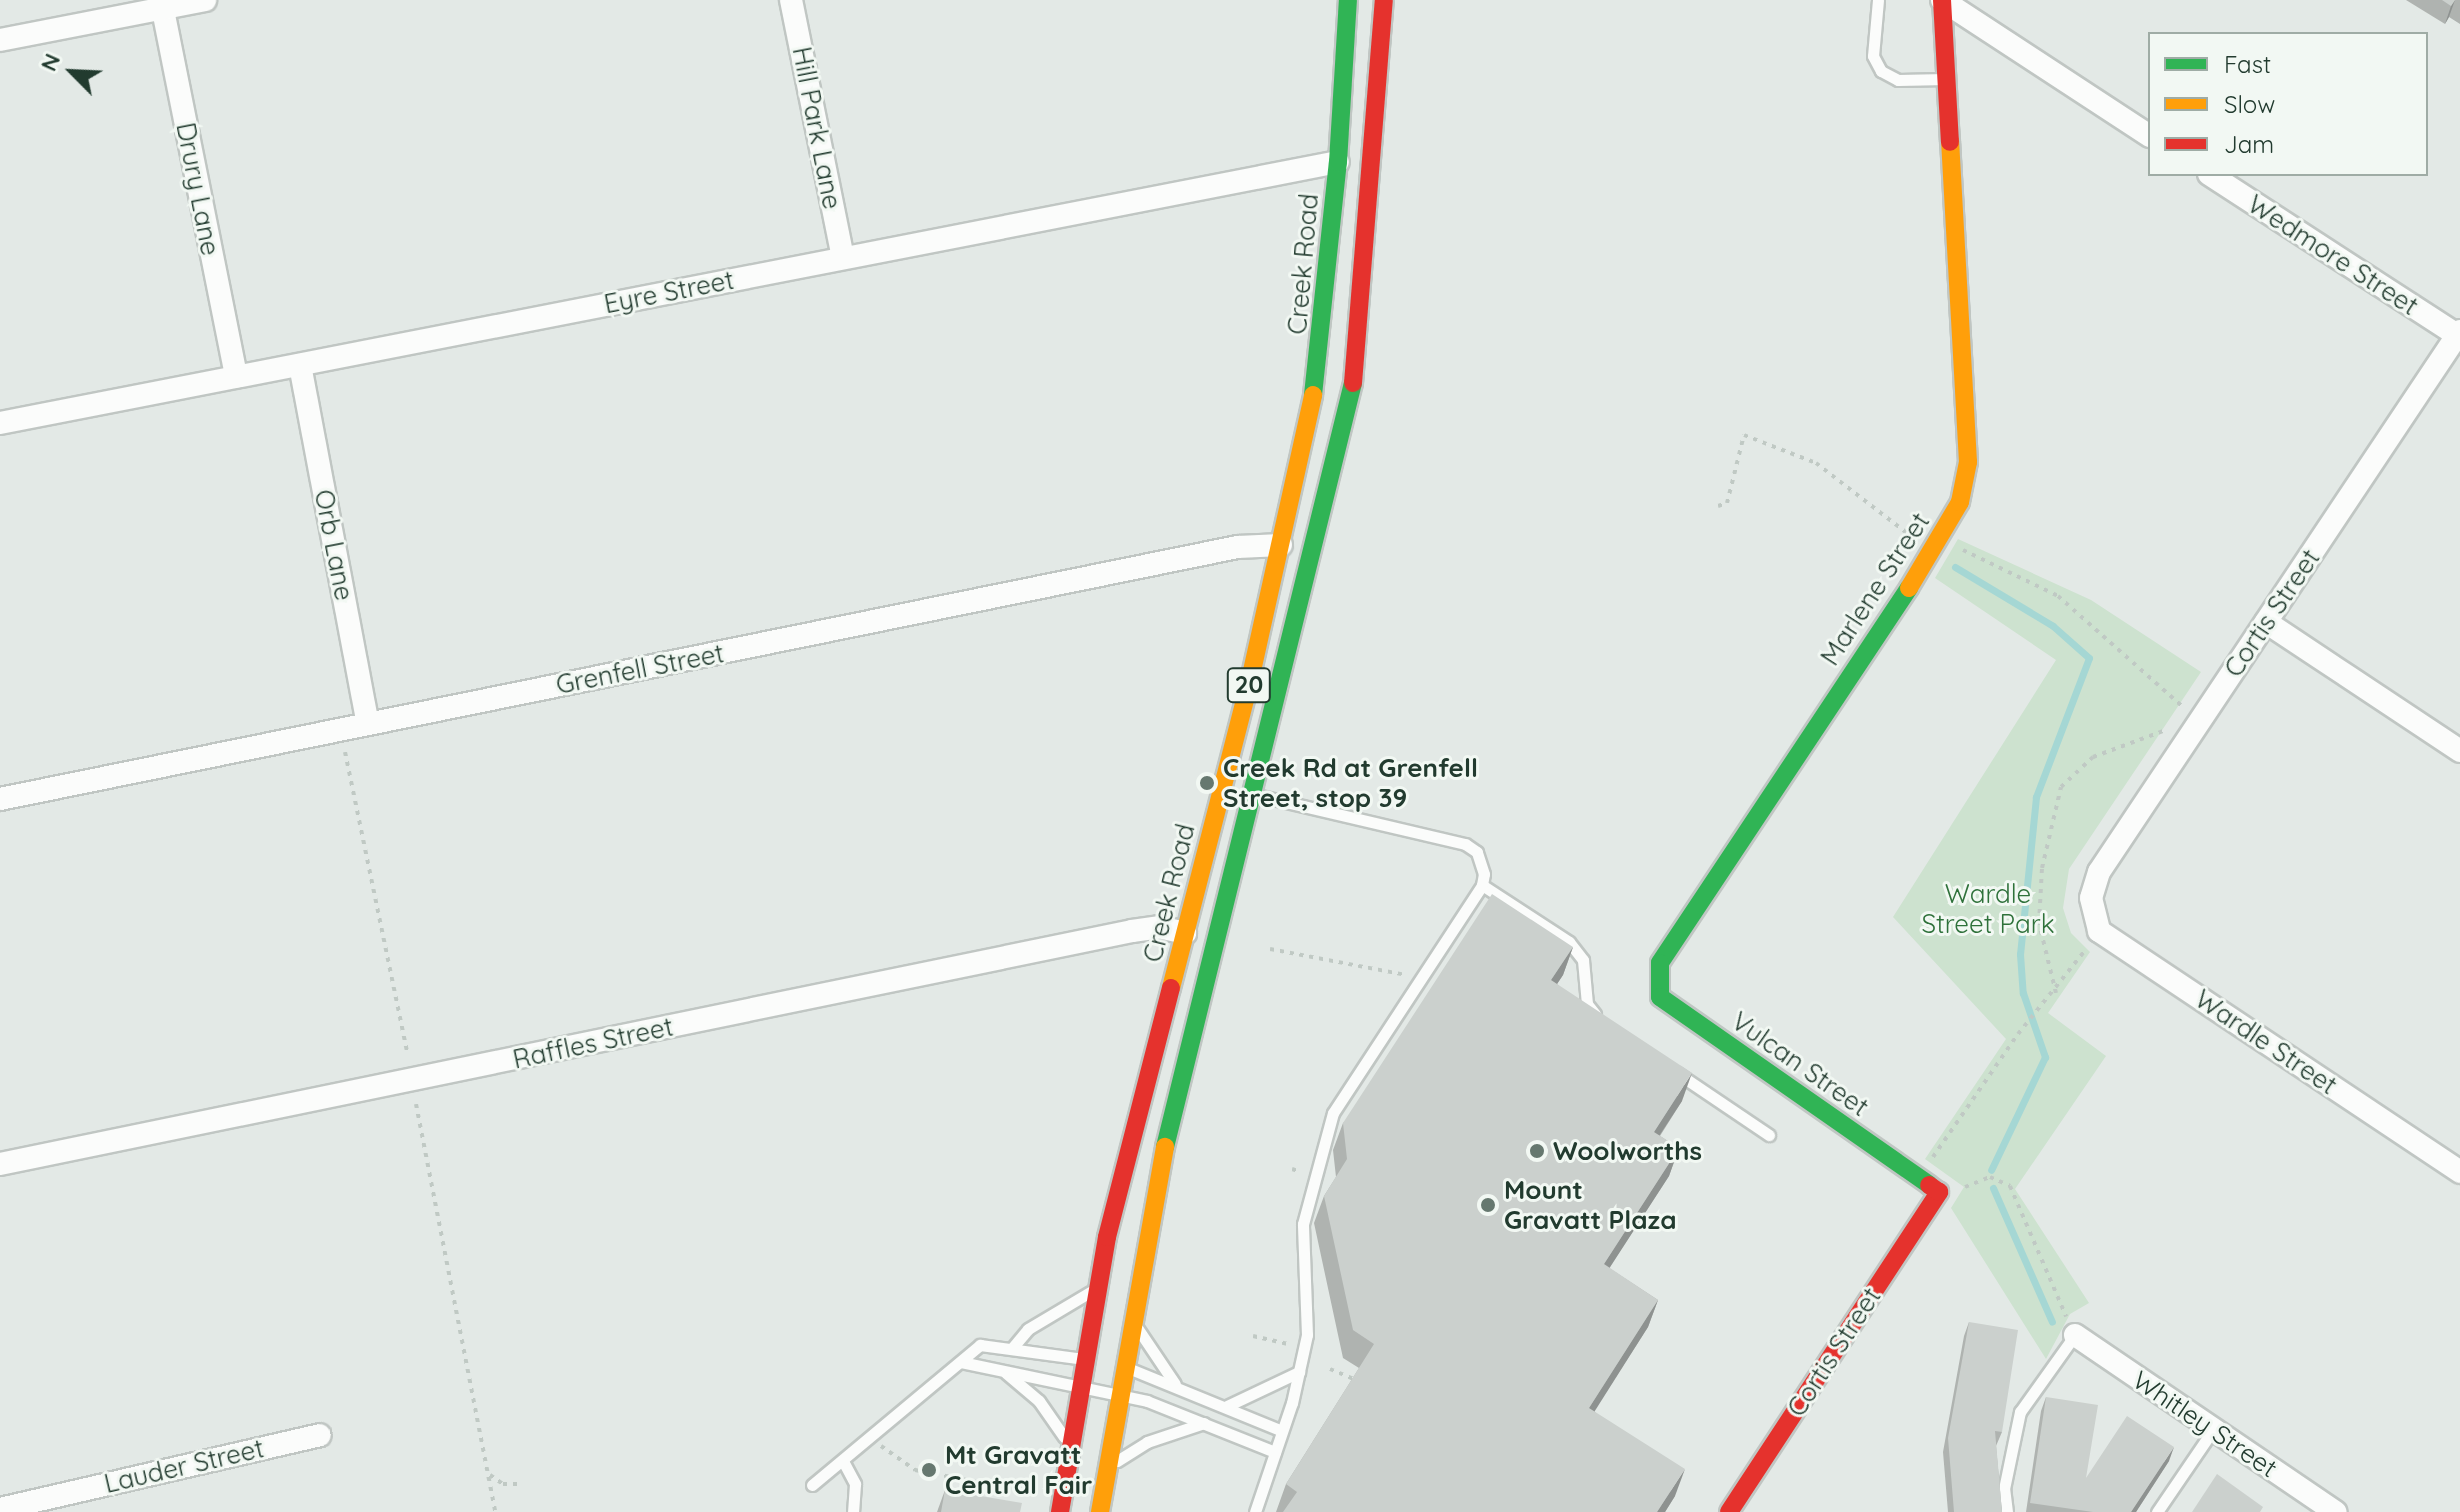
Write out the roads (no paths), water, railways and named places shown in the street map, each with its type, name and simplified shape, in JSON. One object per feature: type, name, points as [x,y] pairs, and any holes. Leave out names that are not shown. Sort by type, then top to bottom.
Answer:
[{"type":"main road","name":"Creek Road","points":[[1060,1512],[1080,1386],[1090,1361],[1097,1288],[1281,545],[1320,357],[1338,162],[1348,0]]},
{"type":"main road","name":"20","points":[[1100,1512],[1118,1393],[1116,1365],[1130,1319],[1152,1198],[1343,433],[1359,343],[1384,0]]},
{"type":"main road","name":"Marlene Street","points":[[1660,963],[1940,542],[1960,502],[1968,462],[1942,0]]},
{"type":"main road","name":"Vulcan Street","points":[[1660,963],[1660,997],[1939,1192]]},
{"type":"main road","name":"Cortis Street","points":[[1729,1512],[1939,1192]]},
{"type":"street","points":[[0,40],[162,4],[205,0]]},
{"type":"street","name":"Hill Park Lane","points":[[791,0],[843,257]]},
{"type":"street","points":[[1942,0],[2148,135]]},
{"type":"street","name":"Drury Lane","points":[[162,4],[236,377]]},
{"type":"street","name":"Eyre Street","points":[[0,423],[1338,162]]},
{"type":"street","name":"Wedmore Street","points":[[2212,176],[2459,335]]},
{"type":"street","name":"Cortis Street","points":[[2099,931],[2091,898],[2099,872],[2459,335]]},
{"type":"street","name":"Orb Lane","points":[[300,365],[368,724]]},
{"type":"street","name":"Grenfell Street","points":[[0,799],[1222,550],[1281,545]]},
{"type":"street","points":[[2266,622],[2460,751]]},
{"type":"street","name":"Raffles Street","points":[[0,1164],[1132,931],[1159,927],[1185,933]]},
{"type":"street","name":"Wardle Street","points":[[2099,931],[2460,1172]]},
{"type":"street","name":"Whitley Street","points":[[2075,1335],[2335,1512]]},
{"type":"street","name":"Lauder Street","points":[[0,1509],[320,1435]]},
{"type":"lane","points":[[1878,0],[1873,56],[1881,71],[1898,80],[1946,79]]},
{"type":"lane","points":[[1253,794],[1465,844],[1477,852],[1482,885],[1333,1113],[1303,1224],[1309,1315],[1299,1372],[1255,1512]]},
{"type":"lane","points":[[1482,885],[1569,942],[1583,960],[1587,1004],[1612,1028]]},
{"type":"lane","points":[[1664,1064],[1769,1135]]},
{"type":"lane","points":[[1013,1347],[1028,1329],[1097,1288]]},
{"type":"lane","points":[[1130,1319],[1175,1384]]},
{"type":"lane","points":[[2007,1512],[2004,1489],[2020,1412],[2075,1335]]},
{"type":"lane","points":[[812,1485],[980,1345],[1013,1347],[1090,1361]]},
{"type":"lane","points":[[961,1362],[1118,1393],[1275,1452]]},
{"type":"lane","points":[[1116,1365],[1175,1384],[1282,1431]]},
{"type":"lane","points":[[1227,1406],[1299,1372]]},
{"type":"lane","points":[[1006,1373],[1039,1401],[1071,1445]]},
{"type":"lane","points":[[1106,1467],[1147,1442],[1204,1423]]},
{"type":"lane","points":[[2157,1512],[2213,1430]]},
{"type":"lane","points":[[843,1461],[855,1484],[853,1512]]},
{"type":"waterway","points":[[1955,567],[2053,626],[2089,658],[2036,797],[2020,954],[2023,993],[2045,1057],[1991,1170]]},
{"type":"waterway","points":[[1993,1188],[2052,1322]]},
{"type":"place","name":"Creek Rd at Grenfell Street, stop 39","points":[[1207,783]]},
{"type":"place","name":"Woolworths","points":[[1537,1151]]},
{"type":"place","name":"Mount Gravatt Plaza","points":[[1488,1205]]},
{"type":"place","name":"Mt Gravatt Central Fair","points":[[929,1470]]},
{"type":"park label","name":"Wardle Street Park","points":[[1988,909]]}]
